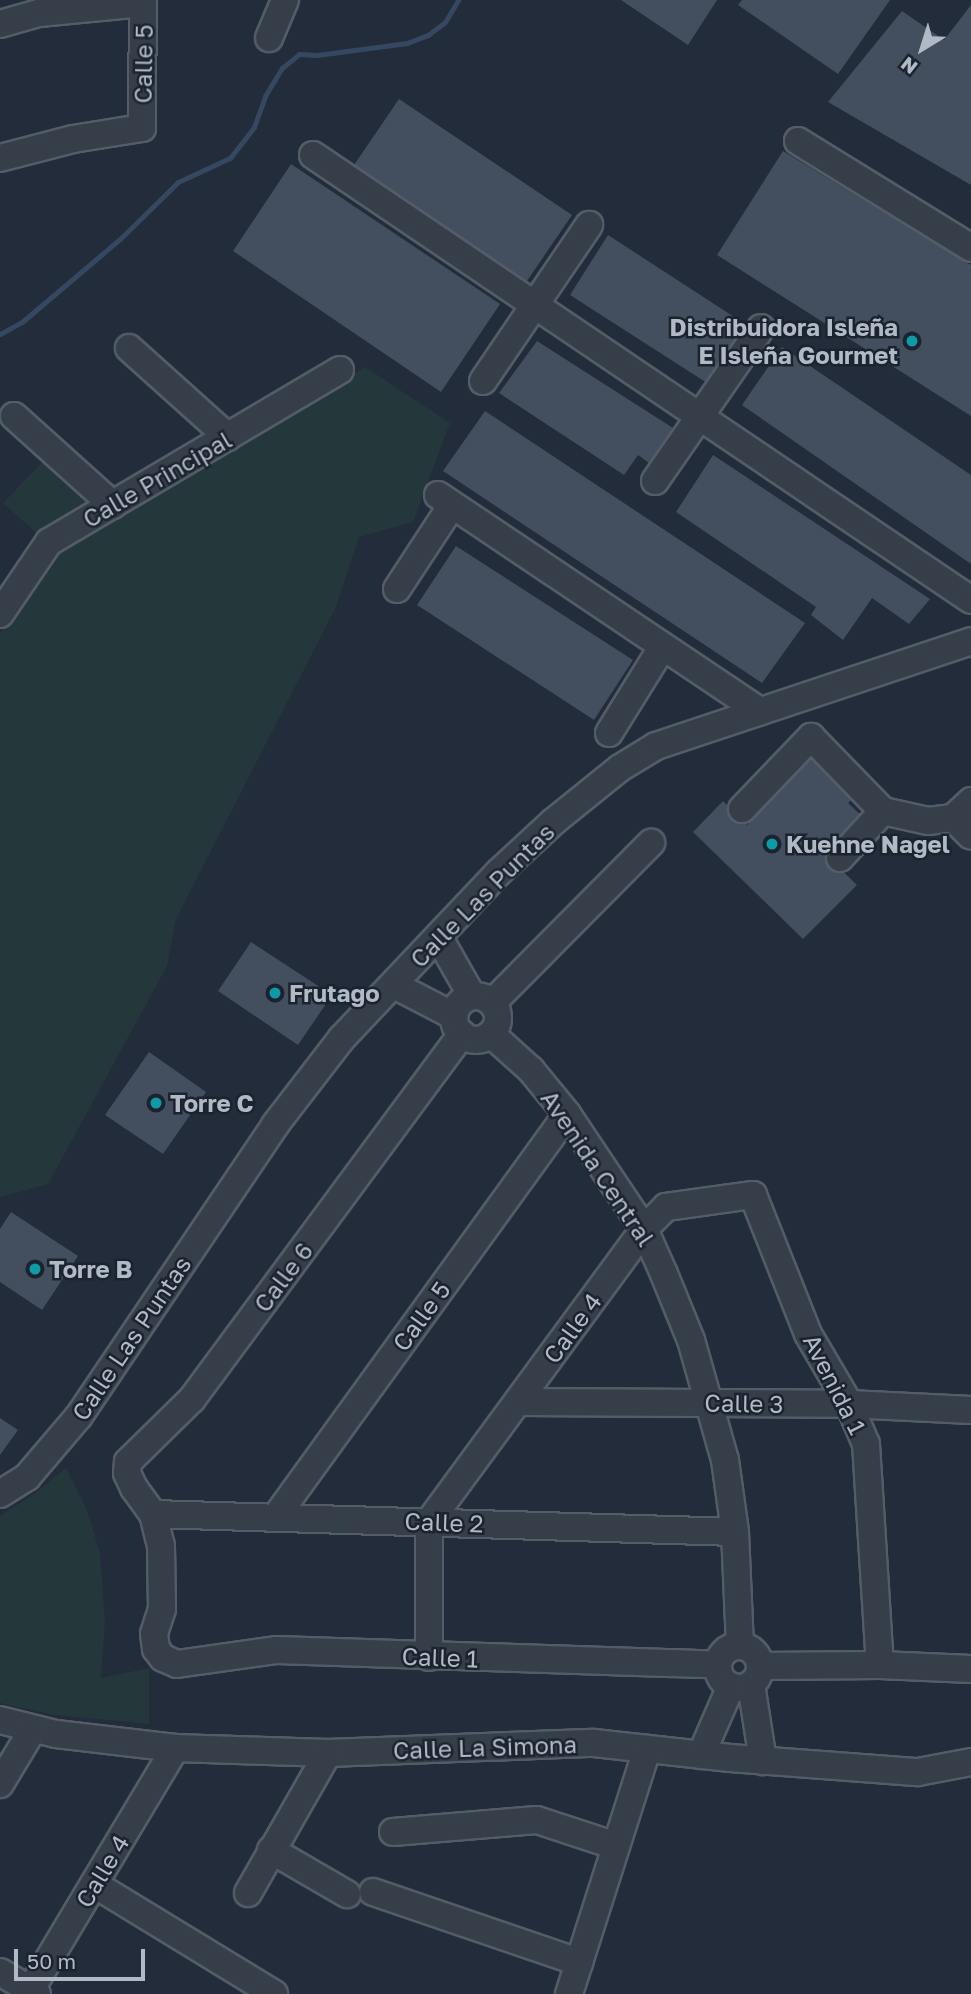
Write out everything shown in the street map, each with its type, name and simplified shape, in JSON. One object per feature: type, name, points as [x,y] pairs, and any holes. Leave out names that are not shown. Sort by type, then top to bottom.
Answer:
[{"type":"street","points":[[269,38],[285,0]]},
{"type":"street","points":[[0,24],[39,13],[143,2]]},
{"type":"street","name":"Calle 5","points":[[0,158],[73,139],[142,128],[143,2]]},
{"type":"street","points":[[798,141],[971,248]]},
{"type":"street","points":[[313,155],[701,414],[971,600]]},
{"type":"street","points":[[483,381],[589,225]]},
{"type":"street","points":[[655,481],[761,328]]},
{"type":"street","points":[[129,348],[228,438]]},
{"type":"street","name":"Calle Principal","points":[[0,614],[9,580],[49,542],[340,370]]},
{"type":"street","points":[[14,416],[113,505]]},
{"type":"street","points":[[397,589],[445,500],[760,710]]},
{"type":"street","name":"Calle Las Puntas","points":[[0,1494],[27,1478],[79,1416],[275,1125],[342,1038],[499,872],[553,822],[629,761],[656,746],[971,641]]},
{"type":"street","points":[[609,733],[663,646]]},
{"type":"street","points":[[742,809],[811,737],[883,811],[928,821],[965,818]]},
{"type":"street","points":[[839,858],[883,811]]},
{"type":"street","points":[[458,1025],[460,1003],[482,999],[651,843]]},
{"type":"street","points":[[394,985],[458,1025],[476,1040],[491,1034],[498,1016],[482,999],[439,938]]},
{"type":"street","name":"Calle 6","points":[[153,1514],[134,1488],[127,1473],[128,1462],[191,1399],[458,1025]]},
{"type":"street","name":"Avenida Central","points":[[491,1034],[531,1070],[568,1114],[644,1229],[691,1340],[725,1460],[735,1532],[740,1646],[725,1651],[740,1676]]},
{"type":"street","name":"Calle 5","points":[[275,1518],[568,1114]]},
{"type":"street","name":"Calle 4","points":[[429,1522],[644,1229],[666,1207],[753,1195]]},
{"type":"street","name":"Avenida 1","points":[[753,1195],[808,1334],[849,1404],[866,1444],[880,1665]]},
{"type":"street","name":"Calle 3","points":[[517,1402],[849,1404],[971,1410]]},
{"type":"street","name":"Calle 2","points":[[153,1514],[735,1532]]},
{"type":"street","name":"Calle 1","points":[[153,1514],[161,1546],[164,1578],[162,1609],[154,1634],[156,1649],[163,1658],[177,1664],[277,1650],[740,1676],[880,1665],[971,1669]]},
{"type":"street","points":[[429,1522],[429,1657]]},
{"type":"street","points":[[701,1755],[740,1676]]},
{"type":"street","points":[[740,1676],[763,1761]]},
{"type":"street","name":"Calle La Simona","points":[[0,1720],[33,1729],[175,1748],[328,1753],[594,1743],[763,1761],[918,1772],[971,1762]]},
{"type":"street","points":[[0,1784],[33,1729]]},
{"type":"street","name":"Calle 4","points":[[32,1993],[175,1748]]},
{"type":"street","points":[[569,1994],[647,1749]]},
{"type":"street","points":[[248,1893],[328,1753]]},
{"type":"street","points":[[393,1832],[537,1820],[616,1846]]},
{"type":"street","points":[[271,1850],[360,1893],[579,1962]]},
{"type":"street","points":[[94,1884],[274,1994]]},
{"type":"street","points":[[0,1972],[32,1993]]},
{"type":"green space","points":[[365,367],[450,423],[413,522],[359,537],[336,607],[176,919],[167,966],[48,1184],[0,1197],[0,633],[59,545]]},
{"type":"green space","points":[[49,455],[102,503],[42,538],[3,503]]},
{"type":"green space","points":[[66,1468],[87,1510],[100,1553],[105,1622],[101,1678],[149,1668],[149,1724],[55,1715],[0,1703],[0,1516],[34,1494]]},
{"type":"building","points":[[621,0],[717,0],[688,45]]},
{"type":"building","points":[[742,0],[890,0],[838,74],[738,5]]},
{"type":"building","points":[[971,5],[971,185],[828,102],[902,11],[944,40]]},
{"type":"building","points":[[399,99],[572,215],[527,281],[354,165]]},
{"type":"building","name":"Distribuidora Isleña E Isleña Gourmet","points":[[783,151],[971,265],[971,416],[717,255]]},
{"type":"building","points":[[291,164],[500,304],[441,392],[233,251]]},
{"type":"building","points":[[608,235],[745,324],[707,383],[570,295]]},
{"type":"building","points":[[537,341],[673,428],[649,463],[638,455],[624,475],[499,393]]},
{"type":"building","points":[[782,347],[971,475],[971,564],[742,405]]},
{"type":"building","points":[[485,411],[805,623],[762,683],[443,471]]},
{"type":"building","points":[[713,455],[930,599],[909,624],[872,598],[843,640],[811,615],[816,607],[676,512]]},
{"type":"building","points":[[456,546],[633,660],[594,720],[417,605]]},
{"type":"building","name":"Kuehne Nagel","points":[[816,754],[857,794],[848,803],[864,818],[827,856],[857,885],[803,939],[693,832],[723,801],[747,825]]},
{"type":"building","name":"Frutago","points":[[251,942],[332,995],[298,1045],[218,991]]},
{"type":"building","name":"Torre C","points":[[149,1052],[206,1092],[163,1154],[105,1115]]},
{"type":"building","name":"Torre B","points":[[11,1212],[78,1256],[42,1310],[0,1282],[0,1229]]},
{"type":"building","points":[[0,1418],[18,1430],[0,1455]]},
{"type":"waterway","points":[[0,334],[22,322],[120,239],[178,182],[230,158],[254,127],[265,96],[282,68],[299,54],[317,55],[407,43],[428,35],[445,22],[458,0]]},
{"type":"place","name":"Distribuidora Isleña E Isleña Gourmet","points":[[912,341]]},
{"type":"place","name":"Kuehne Nagel","points":[[772,844]]},
{"type":"place","name":"Frutago","points":[[275,993]]},
{"type":"place","name":"Torre C","points":[[156,1103]]},
{"type":"place","name":"Torre B","points":[[35,1269]]}]
